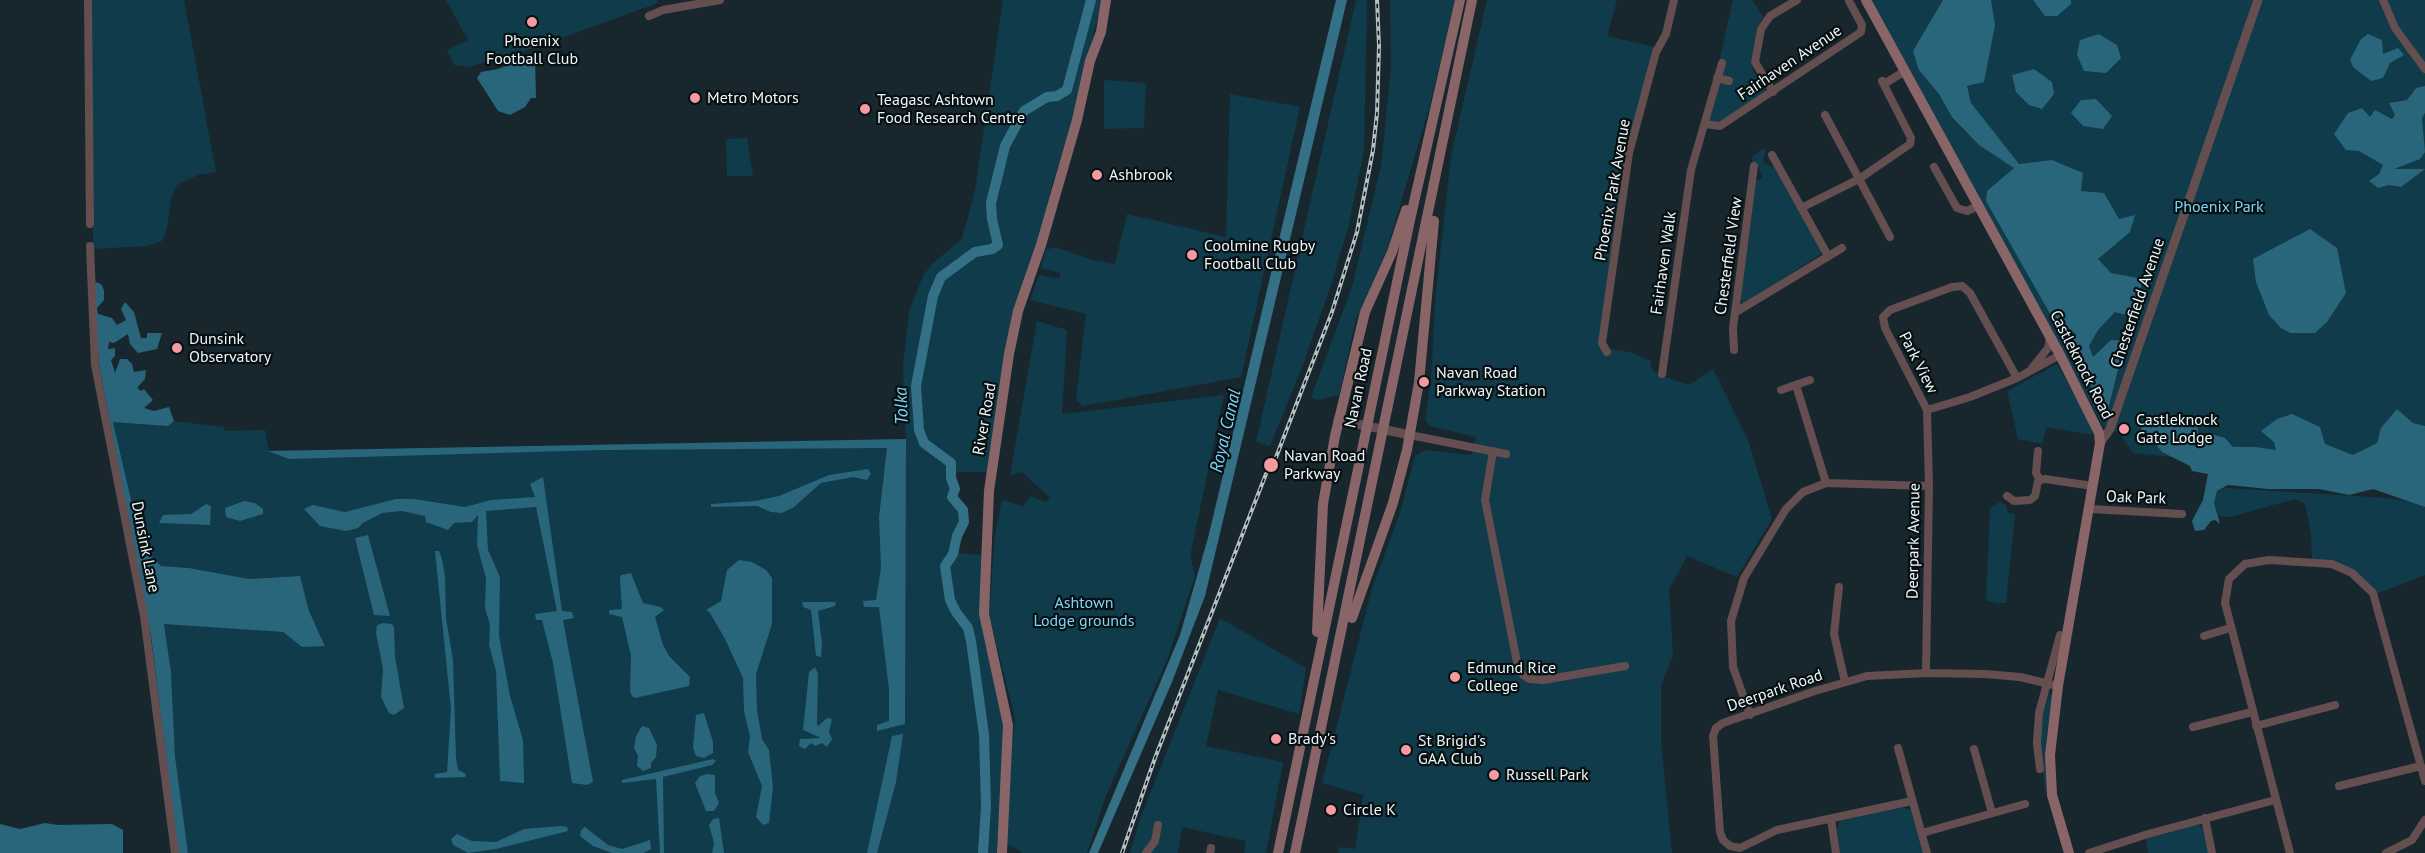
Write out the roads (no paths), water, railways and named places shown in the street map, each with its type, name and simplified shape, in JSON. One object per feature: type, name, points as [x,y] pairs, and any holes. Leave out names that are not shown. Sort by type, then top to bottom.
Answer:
[{"type":"main road","name":"River Road","points":[[1002,853],[1008,725],[984,614],[989,491],[1009,354],[1018,311],[1041,245],[1077,120],[1090,61],[1101,32],[1106,0]]},
{"type":"main road","name":"Navan Road","points":[[1278,853],[1308,703],[1460,0]]},
{"type":"main road","name":"Navan Road","points":[[1295,853],[1324,723],[1472,0]]},
{"type":"main road","name":"Castleknock Road","points":[[1866,0],[2096,424],[2100,443],[2090,509],[2054,685],[2050,772],[2052,795],[2069,853]]},
{"type":"main road","points":[[1308,703],[1320,612],[1323,504],[1343,421],[1365,312],[1392,252],[1406,212],[1439,93]]},
{"type":"main road","points":[[1324,723],[1357,598],[1393,503],[1405,434],[1419,382],[1430,250],[1449,117]]},
{"type":"street","points":[[88,0],[90,224]]},
{"type":"street","points":[[649,16],[663,10],[720,0]]},
{"type":"street","name":"Phoenix Park Avenue","points":[[1607,352],[1602,343],[1629,153],[1656,52],[1666,34],[1674,0]]},
{"type":"street","points":[[1773,93],[1755,62],[1761,29],[1770,16],[1797,0]]},
{"type":"street","name":"Chesterfield Avenue","points":[[2100,443],[2106,438],[2111,426],[2258,0]]},
{"type":"street","points":[[2383,0],[2395,28],[2425,69]]},
{"type":"street","name":"Fairhaven Avenue","points":[[1705,124],[1720,126],[1773,93],[1861,32],[1862,25],[1849,1]]},
{"type":"street","name":"Fairhaven Avenue","points":[[1696,156],[1722,63]]},
{"type":"street","points":[[1801,208],[1859,179],[1911,141],[1883,82],[1905,71]]},
{"type":"street","points":[[1717,78],[1729,81]]},
{"type":"street","points":[[1825,115],[1890,237]]},
{"type":"street","points":[[1772,155],[1827,254]]},
{"type":"street","name":"Fairhaven Walk","points":[[1653,366],[1662,370],[1690,170],[1696,156]]},
{"type":"street","name":"Chesterfield View","points":[[1734,350],[1732,335],[1754,166]]},
{"type":"street","points":[[1934,167],[1957,208],[1967,211],[1978,206]]},
{"type":"street","name":"Dunsink Lane","points":[[90,246],[95,365],[144,616],[175,853]]},
{"type":"street","points":[[1736,312],[1827,254],[1842,248]]},
{"type":"street","name":"Park View","points":[[2017,378],[1970,293],[1962,286],[1952,287],[1890,310],[1883,317],[1884,328],[1927,410],[1970,398],[2017,378],[2060,355]]},
{"type":"street","name":"Park View","points":[[2029,372],[2048,348],[2050,338]]},
{"type":"street","points":[[1781,390],[1810,380]]},
{"type":"street","points":[[1796,385],[1826,483]]},
{"type":"street","name":"Deerpark Avenue","points":[[1926,673],[1929,486],[1927,410]]},
{"type":"street","points":[[1343,421],[1506,454]]},
{"type":"street","points":[[1493,451],[1485,500],[1518,667],[1529,679],[1543,680],[1625,666]]},
{"type":"street","points":[[2007,496],[2014,501],[2033,498],[2040,480],[2036,472],[2038,451]]},
{"type":"street","points":[[2040,480],[2093,486]]},
{"type":"street","points":[[1750,715],[1735,675],[1730,634],[1731,621],[1744,579],[1786,509],[1803,492],[1826,483],[1929,486]]},
{"type":"street","name":"Oak Park","points":[[2090,509],[2182,514]]},
{"type":"street","points":[[2290,853],[2230,628],[2225,591],[2229,579],[2245,564],[2269,560],[2332,564],[2352,573],[2368,588],[2376,601],[2425,781]]},
{"type":"street","points":[[1839,586],[1834,634],[1845,682]]},
{"type":"street","points":[[2204,636],[2230,628]]},
{"type":"street","name":"Castleknock Road","points":[[2040,768],[2037,722],[2040,704],[2054,685],[2060,635]]},
{"type":"street","name":"Deerpark Road","points":[[1831,819],[1777,830],[1740,848],[1730,846],[1723,840],[1713,736],[1719,725],[1868,676],[1926,673],[1997,675],[2054,685]]},
{"type":"street","points":[[2256,726],[2335,705]]},
{"type":"street","points":[[2193,727],[2252,712]]},
{"type":"street","points":[[1898,748],[1927,853]]},
{"type":"street","points":[[1974,748],[1992,813]]},
{"type":"street","points":[[2339,786],[2421,766]]},
{"type":"street","points":[[2089,853],[2205,818],[2275,800]]},
{"type":"street","points":[[1836,853],[1831,819],[1912,801]]},
{"type":"street","points":[[1922,833],[2025,804]]},
{"type":"street","points":[[2205,818],[2212,853]]},
{"type":"street","points":[[2386,853],[2412,840],[2425,820]]},
{"type":"street","points":[[1146,853],[1155,841],[1158,825]]},
{"type":"waterway","name":"Tolka","points":[[983,853],[986,806],[984,735],[971,641],[968,628],[950,600],[945,566],[953,554],[957,536],[964,522],[963,510],[952,497],[955,489],[951,478],[951,463],[924,443],[919,430],[916,386],[933,296],[941,277],[975,252],[992,249],[998,245],[991,203],[1005,146],[1024,111],[1047,97],[1057,96],[1067,90],[1091,0]]},
{"type":"railway","points":[[1275,460],[1332,312],[1357,232],[1373,150],[1377,113],[1379,46],[1377,0]]},
{"type":"railway","points":[[1122,853],[1155,758],[1266,474]]},
{"type":"place","name":"Phoenix Football Club","points":[[532,22]]},
{"type":"place","name":"Metro Motors","points":[[695,98]]},
{"type":"place","name":"Teagasc Ashtown Food Research Centre","points":[[865,109]]},
{"type":"place","name":"Ashbrook","points":[[1097,175]]},
{"type":"place","name":"Coolmine Rugby Football Club","points":[[1192,255]]},
{"type":"place","name":"Dunsink Observatory","points":[[177,348]]},
{"type":"place","name":"Navan Road Parkway Station","points":[[1424,382]]},
{"type":"place","name":"Castleknock Gate Lodge","points":[[2124,429]]},
{"type":"place","name":"Navan Road Parkway","points":[[1271,465]]},
{"type":"place","name":"Edmund Rice College","points":[[1455,677]]},
{"type":"place","name":"Brady's","points":[[1276,739]]},
{"type":"place","name":"St Brigid's GAA Club","points":[[1406,750]]},
{"type":"place","name":"Russell Park","points":[[1494,775]]},
{"type":"place","name":"Circle K","points":[[1331,810]]},
{"type":"park label","name":"Phoenix Park","points":[[2219,207]]},
{"type":"park label","name":"Ashtown Lodge grounds","points":[[1084,612]]},
{"type":"water label","name":"Royal Canal","points":[[1226,431]]}]
